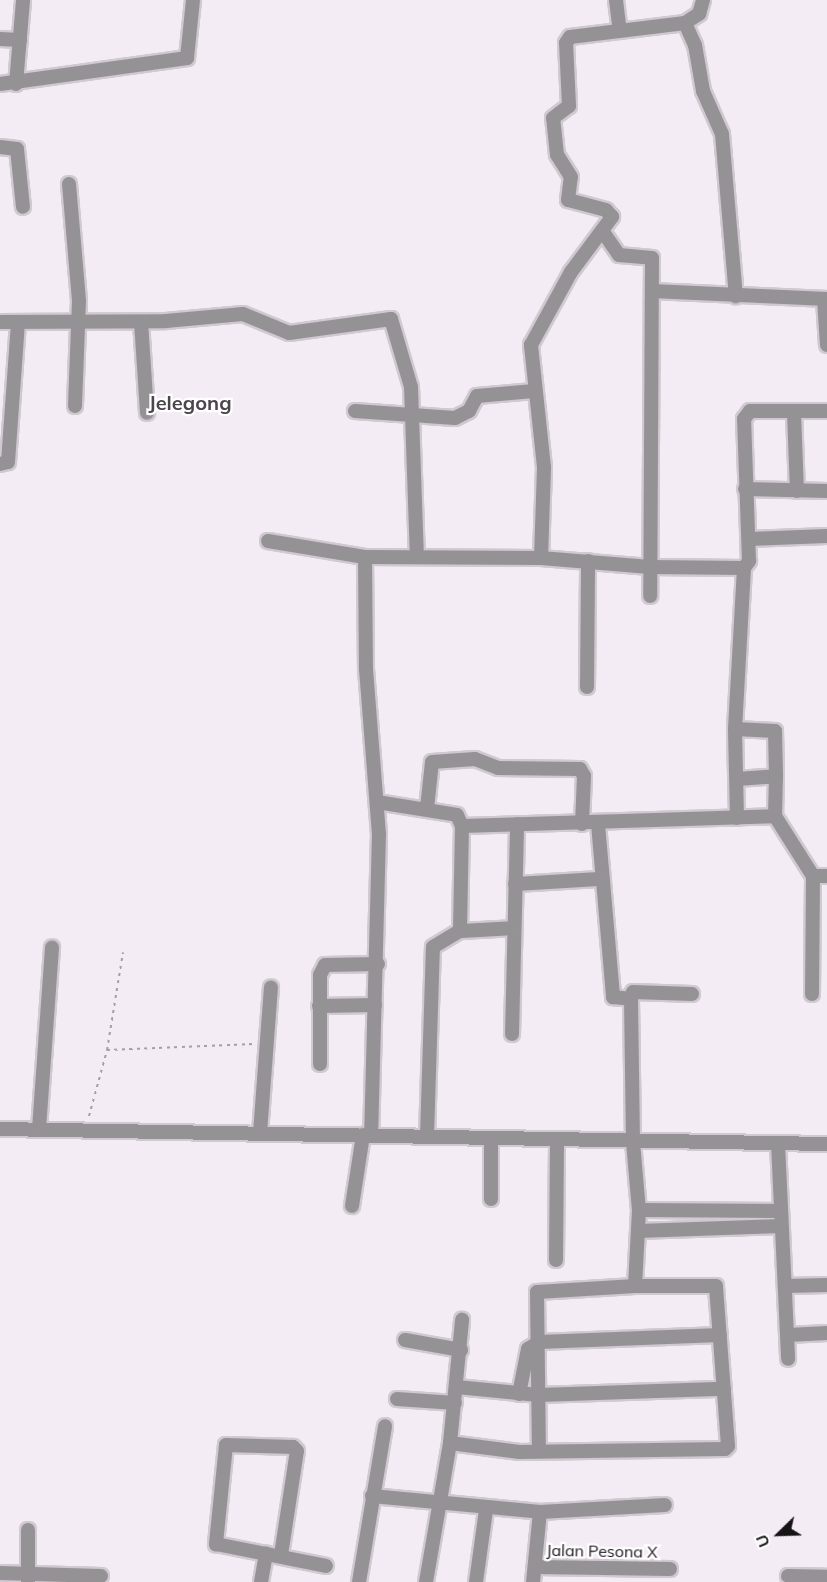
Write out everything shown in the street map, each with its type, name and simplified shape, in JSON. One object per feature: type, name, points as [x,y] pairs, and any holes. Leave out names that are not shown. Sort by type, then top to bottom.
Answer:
[{"type":"street","points":[[16,84],[23,0]]},
{"type":"street","points":[[0,84],[16,84],[187,58],[193,0]]},
{"type":"street","points":[[616,0],[620,31]]},
{"type":"street","points":[[541,558],[544,467],[531,345],[571,272],[612,217],[609,211],[568,200],[571,177],[557,154],[553,116],[569,106],[567,39],[685,22],[699,14],[703,0]]},
{"type":"street","points":[[685,22],[695,45],[703,91],[722,135],[736,296]]},
{"type":"street","points":[[0,39],[20,40]]},
{"type":"street","points":[[0,147],[17,149],[23,207]]},
{"type":"street","points":[[69,184],[79,321],[75,406]]},
{"type":"street","points":[[603,232],[619,255],[652,258],[650,596]]},
{"type":"street","points":[[652,291],[825,299],[827,345]]},
{"type":"street","points":[[0,322],[141,322],[243,314],[290,333],[391,319],[407,368],[413,416],[417,556]]},
{"type":"street","points":[[0,464],[8,459],[18,322]]},
{"type":"street","points":[[141,322],[147,412]]},
{"type":"street","points":[[355,411],[456,418],[469,411],[477,396],[534,390]]},
{"type":"street","points":[[737,818],[735,729],[744,568],[749,561],[745,489],[746,413],[827,411]]},
{"type":"street","points":[[794,413],[796,491]]},
{"type":"street","points":[[745,489],[827,491]]},
{"type":"street","points":[[748,539],[827,536]]},
{"type":"street","points":[[268,541],[365,557],[541,558],[650,567],[744,568]]},
{"type":"street","points":[[352,1206],[367,1135],[378,964],[377,802],[366,669],[365,557]]},
{"type":"street","points":[[587,687],[588,561]]},
{"type":"street","points":[[735,729],[775,731],[777,777],[775,816],[820,876],[812,936],[812,994]]},
{"type":"street","points":[[427,808],[432,762],[475,759],[498,768],[580,769],[584,776],[582,824]]},
{"type":"street","points":[[736,779],[777,777]]},
{"type":"street","points":[[377,802],[455,813],[462,826],[460,931]]},
{"type":"street","points":[[462,826],[598,824],[622,820],[775,816]]},
{"type":"street","points":[[598,824],[600,879],[610,992],[616,998],[631,999]]},
{"type":"street","points":[[513,1034],[513,928],[517,825]]},
{"type":"street","points":[[515,884],[600,879]]},
{"type":"street","points":[[427,1136],[430,954],[437,942],[460,931],[513,928]]},
{"type":"street","points":[[812,936],[827,936]]},
{"type":"street","points":[[39,1130],[52,947]]},
{"type":"street","points":[[320,1064],[319,1006],[325,965],[378,964]]},
{"type":"street","points":[[260,1133],[271,987]]},
{"type":"street","points":[[635,1286],[639,1210],[633,1142],[631,999],[633,992],[692,994]]},
{"type":"street","points":[[319,1006],[375,1005]]},
{"type":"street","points":[[0,1129],[427,1136],[557,1141],[827,1144]]},
{"type":"street","points":[[490,1199],[491,1138]]},
{"type":"street","points":[[556,1260],[557,1141]]},
{"type":"street","points":[[778,1144],[788,1359]]},
{"type":"street","points":[[639,1210],[780,1210]]},
{"type":"street","points":[[638,1231],[781,1226]]},
{"type":"street","points":[[785,1286],[827,1285]]},
{"type":"street","points":[[450,1443],[539,1451],[725,1449],[724,1389],[716,1286],[635,1286],[537,1292],[539,1451]]},
{"type":"street","points":[[426,1582],[450,1443],[461,1350],[462,1320]]},
{"type":"street","points":[[788,1335],[827,1334]]},
{"type":"street","points":[[519,1394],[528,1349],[539,1342],[720,1335]]},
{"type":"street","points":[[405,1340],[461,1350]]},
{"type":"street","points":[[457,1387],[539,1395],[724,1389]]},
{"type":"street","points":[[397,1399],[454,1403]]},
{"type":"street","points":[[359,1582],[385,1426]]},
{"type":"street","points":[[281,1555],[297,1451],[293,1447],[226,1445],[215,1542],[218,1546],[281,1555],[326,1566]]},
{"type":"street","points":[[372,1496],[486,1510],[540,1512],[665,1505]]},
{"type":"street","points":[[476,1582],[486,1510]]},
{"type":"street","points":[[533,1582],[540,1512]]},
{"type":"street","points":[[28,1530],[28,1578]]},
{"type":"street","points":[[261,1582],[267,1553]]},
{"type":"street","name":"Jalan Pesona X","points":[[535,1567],[588,1576],[638,1575],[670,1569]]},
{"type":"street","points":[[0,1573],[28,1578],[101,1576]]},
{"type":"street","points":[[788,1576],[827,1577]]},
{"type":"path","points":[[85,1131],[107,1050],[123,952]]},
{"type":"path","points":[[107,1050],[243,1046],[267,1041]]},
{"type":"district","name":"Jelegong","points":[[190,402]]}]
